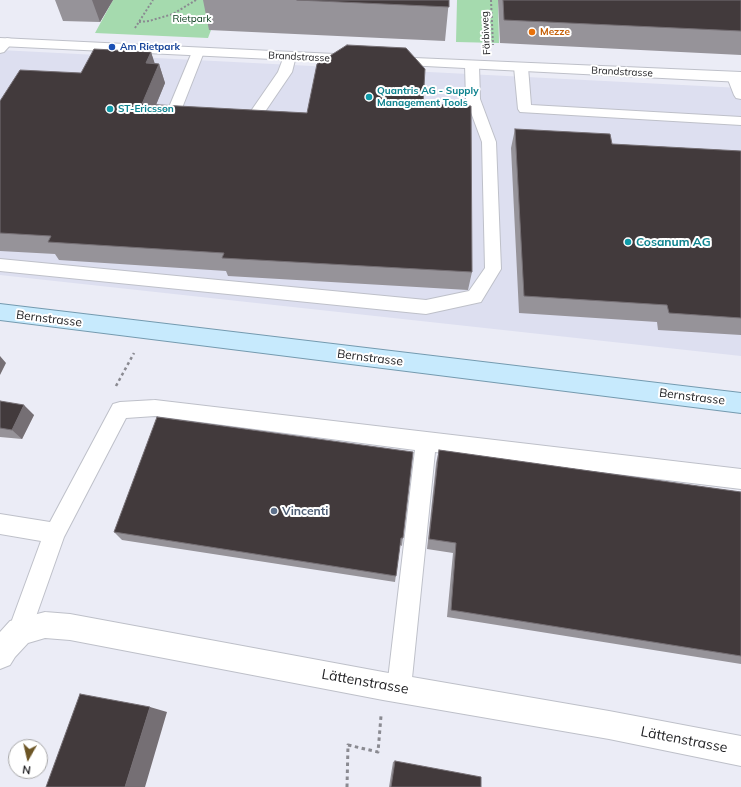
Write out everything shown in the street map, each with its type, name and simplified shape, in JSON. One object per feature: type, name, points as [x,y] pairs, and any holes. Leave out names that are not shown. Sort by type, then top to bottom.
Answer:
[{"type":"main road","name":"Bernstrasse","points":[[0,312],[741,403]]},
{"type":"street","name":"Brandstrasse","points":[[2,44],[124,48],[737,77]]},
{"type":"street","name":"Lättenstrasse","points":[[20,631],[46,625],[70,627],[391,687],[609,725],[741,751]]},
{"type":"street","points":[[0,655],[5,647],[20,631]]},
{"type":"lane","points":[[198,52],[174,112],[204,113]]},
{"type":"lane","points":[[226,114],[255,116],[285,72],[290,56]]},
{"type":"lane","points":[[0,265],[426,307],[475,297],[493,269],[489,142],[473,99],[472,65]]},
{"type":"lane","points":[[521,67],[525,109],[741,121]]},
{"type":"lane","points":[[737,77],[741,95]]},
{"type":"lane","points":[[20,631],[55,533],[120,410],[155,408],[741,479]]},
{"type":"lane","points":[[391,687],[426,442]]},
{"type":"lane","points":[[0,524],[55,533]]},
{"type":"path","points":[[124,48],[153,0]]},
{"type":"path","points":[[139,22],[149,21],[173,14],[196,0]]},
{"type":"path","name":"Färbiweg","points":[[491,0],[494,66]]},
{"type":"path","points":[[347,787],[348,745],[378,752],[391,687]]},
{"type":"shaded area","points":[[0,50],[741,88],[741,356],[0,275]]},
{"type":"green space","name":"Rietpark","points":[[113,0],[221,0],[209,30],[211,30],[208,38],[95,33]]},
{"type":"green space","points":[[457,0],[498,0],[499,43],[456,42]]},
{"type":"building","points":[[297,0],[449,0],[449,7]]},
{"type":"building","points":[[503,0],[741,0],[741,31],[504,20]]},
{"type":"building","points":[[347,45],[406,48],[425,69],[423,104],[471,106],[472,272],[222,258],[224,253],[48,242],[51,236],[0,233],[0,101],[20,70],[81,73],[94,49],[151,52],[146,63],[159,64],[142,104],[307,113],[317,64]]},
{"type":"building","name":"Cosanum AG","points":[[515,129],[610,134],[612,144],[741,151],[741,318],[669,313],[667,305],[524,296]]},
{"type":"building","points":[[0,401],[24,405],[12,430],[0,428]]},
{"type":"building","points":[[157,417],[413,452],[403,538],[401,538],[396,576],[114,532]]},
{"type":"building","points":[[439,450],[741,492],[741,656],[451,610],[456,543],[429,539]]},
{"type":"building","points":[[80,694],[150,707],[125,787],[46,787]]},
{"type":"building","points":[[395,761],[481,777],[481,787],[391,787]]},
{"type":"place","name":"Mezze","points":[[532,32]]},
{"type":"place","name":"Am Rietpark","points":[[112,47]]},
{"type":"place","name":"Quantris AG - Supply Management Tools","points":[[369,97]]},
{"type":"place","name":"ST-Ericsson","points":[[110,109]]},
{"type":"place","name":"Cosanum AG","points":[[628,242]]},
{"type":"place","name":"Vincenti","points":[[274,511]]}]
